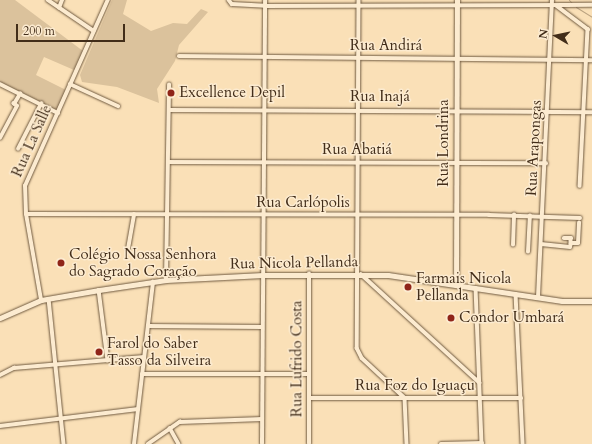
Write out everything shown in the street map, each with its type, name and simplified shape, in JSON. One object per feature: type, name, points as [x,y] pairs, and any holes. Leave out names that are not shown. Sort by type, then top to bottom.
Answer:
[{"type":"main road","name":"Rua Londrina","points":[[456,285],[457,3]]},
{"type":"main road","name":"Rua Nicola Pellanda","points":[[0,318],[41,300],[99,290],[166,280],[263,275],[359,274],[456,285],[538,298],[592,301]]},
{"type":"street","points":[[48,0],[94,31]]},
{"type":"street","points":[[59,8],[62,0]]},
{"type":"street","name":"Rua La Salle","points":[[41,300],[26,214],[25,186],[108,0]]},
{"type":"street","points":[[262,444],[265,0]]},
{"type":"street","points":[[359,0],[359,274],[357,348],[362,358],[405,398],[407,444]]},
{"type":"street","name":"Rua Arapongas","points":[[538,298],[555,5],[552,0]]},
{"type":"street","points":[[229,1],[265,6],[359,6],[457,3],[592,5]]},
{"type":"street","points":[[555,5],[588,29],[580,186]]},
{"type":"street","name":"Rua Andirá","points":[[179,56],[551,58],[592,60]]},
{"type":"street","points":[[0,84],[58,113]]},
{"type":"street","points":[[70,84],[118,106]]},
{"type":"street","points":[[166,280],[166,215],[170,85]]},
{"type":"street","points":[[0,138],[17,106],[14,104],[20,94]]},
{"type":"street","points":[[18,149],[41,104]]},
{"type":"street","name":"Rua Inajá","points":[[169,110],[456,109],[592,112]]},
{"type":"street","name":"Rua Abatiá","points":[[168,162],[456,161],[546,163]]},
{"type":"street","name":"Rua Carlópolis","points":[[26,214],[456,214],[580,218]]},
{"type":"street","points":[[128,249],[134,214]]},
{"type":"street","points":[[513,245],[514,215]]},
{"type":"street","points":[[528,252],[530,216]]},
{"type":"street","points":[[571,243],[578,243],[579,223]]},
{"type":"street","points":[[541,244],[570,247],[571,238],[564,238]]},
{"type":"street","name":"Rua Lufrido Costa","points":[[309,274],[309,444]]},
{"type":"street","points":[[359,274],[480,383]]},
{"type":"street","points":[[134,444],[153,282]]},
{"type":"street","points":[[441,444],[482,444],[476,288]]},
{"type":"street","points":[[99,290],[108,360]]},
{"type":"street","points":[[516,294],[523,444]]},
{"type":"street","points":[[49,299],[64,444]]},
{"type":"street","points":[[148,326],[262,327]]},
{"type":"street","points":[[0,376],[14,368],[144,357]]},
{"type":"street","points":[[142,374],[308,374]]},
{"type":"street","name":"Rua Foz do Iguaçu","points":[[309,398],[521,398]]},
{"type":"street","points":[[0,426],[62,417],[138,409]]},
{"type":"street","points":[[148,444],[180,422],[262,419]]},
{"type":"street","points":[[170,428],[179,444]]},
{"type":"shaded area","points":[[0,0],[15,0],[83,51],[74,70],[44,57],[36,75],[66,90],[57,110],[0,82]]},
{"type":"shaded area","points":[[112,0],[127,0],[123,14],[151,31],[173,23],[187,24],[201,9],[208,12],[179,45],[175,61],[157,89],[159,103],[117,87],[82,82],[80,75]]},
{"type":"waterway","points":[[569,0],[572,3]]},
{"type":"waterway","points":[[576,7],[592,17]]},
{"type":"place","name":"Excellence Depil","points":[[171,93]]},
{"type":"place","name":"Colégio Nossa Senhora do Sagrado Coração","points":[[61,263]]},
{"type":"place","name":"Farmais Nicola Pellanda","points":[[408,287]]},
{"type":"place","name":"Condor Umbará","points":[[451,318]]},
{"type":"place","name":"Farol do Saber Tasso da Silveira","points":[[99,352]]}]
